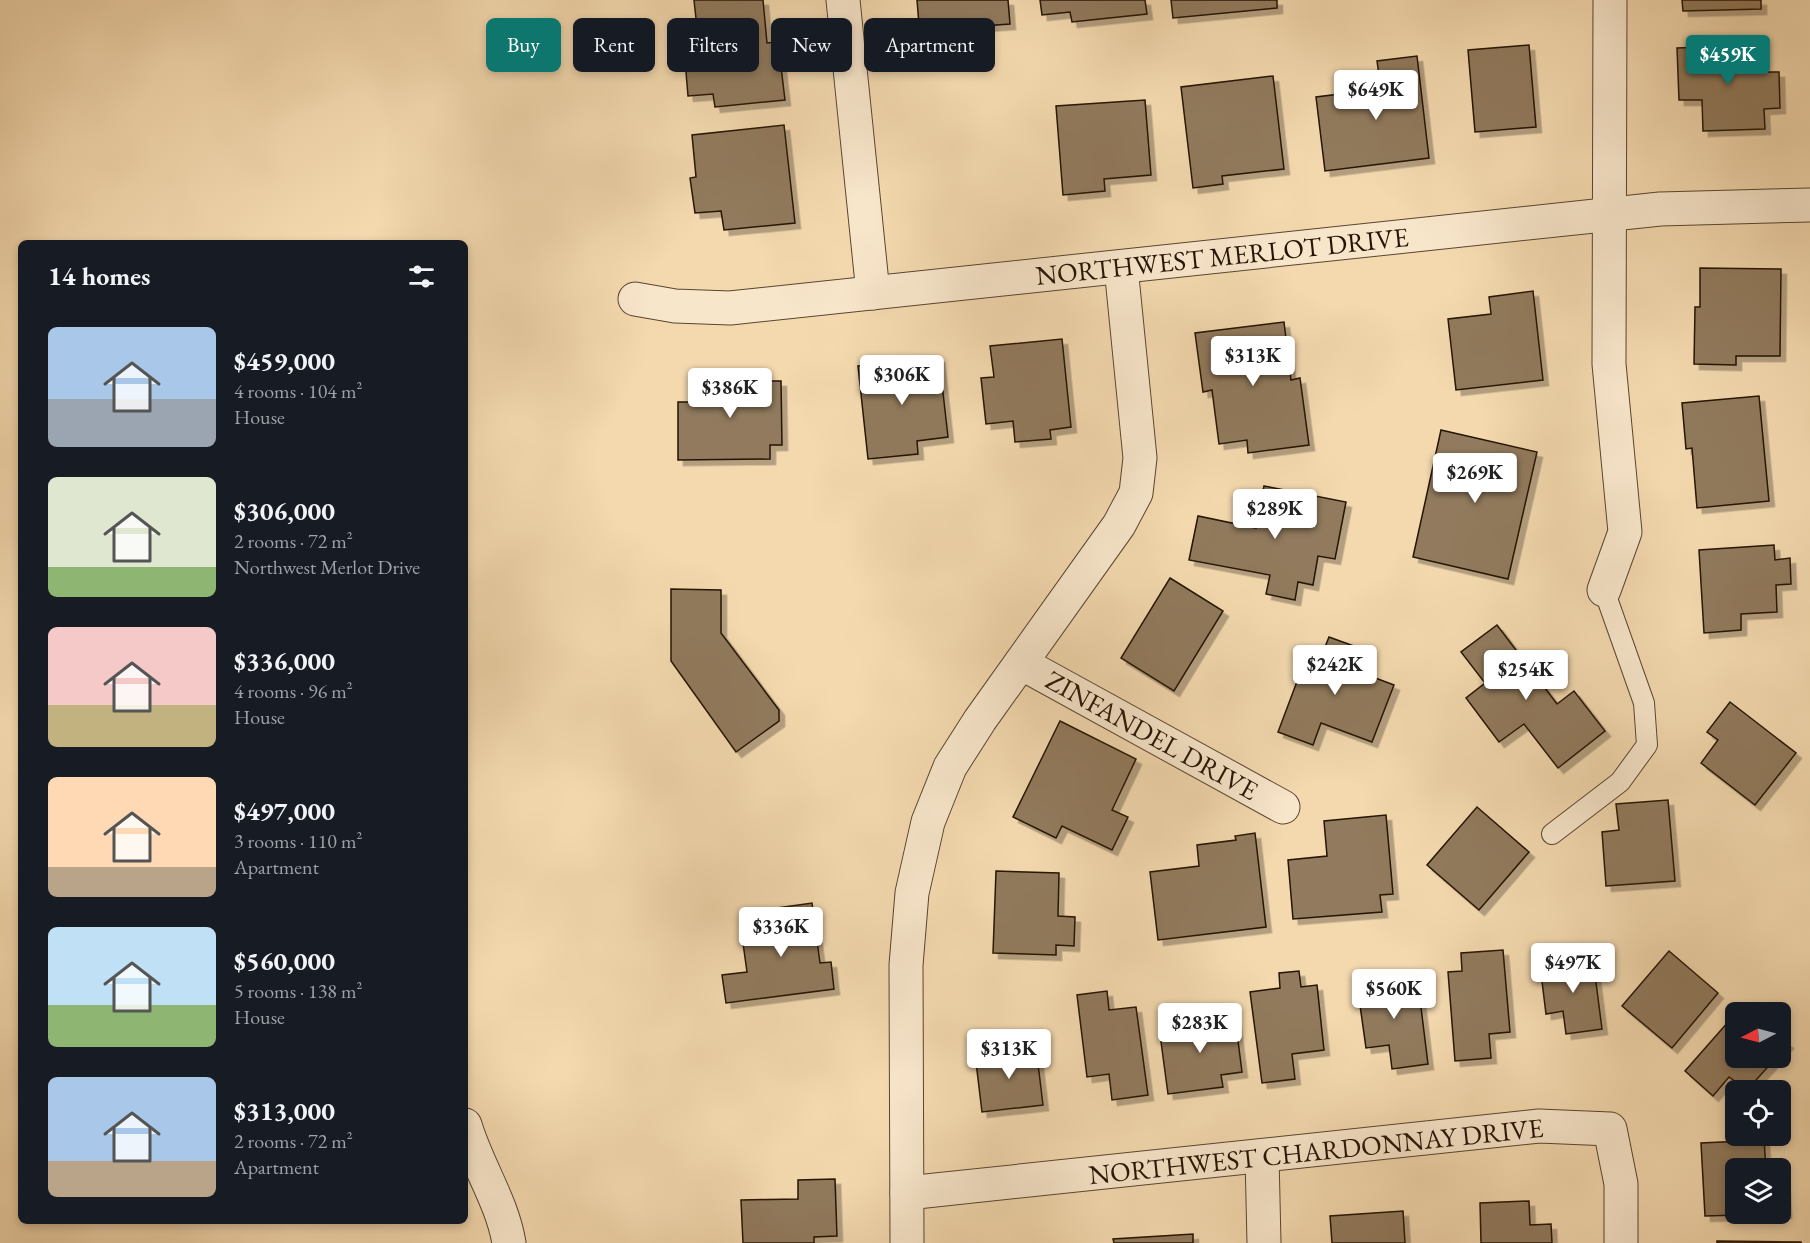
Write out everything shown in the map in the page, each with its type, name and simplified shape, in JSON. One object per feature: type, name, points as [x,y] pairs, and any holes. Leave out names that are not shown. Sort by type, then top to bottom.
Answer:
[{"type":"street","points":[[843,0],[873,293]]},
{"type":"street","points":[[1604,590],[1625,532],[1610,375],[1610,0]]},
{"type":"street","name":"NORTHWEST MERLOT DRIVE","points":[[635,299],[675,306],[729,308],[1610,215],[1706,206],[1810,205]]},
{"type":"street","points":[[907,1243],[906,964],[912,892],[928,822],[950,767],[1119,525],[1136,493],[1140,458],[1121,267]]},
{"type":"street","name":"ZINFANDEL DRIVE","points":[[1021,663],[1283,807]]},
{"type":"street","name":"NORTHWEST CHARDONNAY DRIVE","points":[[907,1193],[1539,1126],[1610,1129],[1621,1184],[1621,1243]]},
{"type":"street","points":[[468,1144],[505,1218],[509,1243]]},
{"type":"street","points":[[1262,1156],[1264,1243]]},
{"type":"lane","points":[[1552,834],[1620,782],[1647,745],[1644,703],[1604,590]]},
{"type":"building","points":[[694,0],[763,0],[767,43],[771,43],[771,72],[782,72],[785,100],[715,107],[713,94],[688,96],[686,72],[759,72],[759,18],[696,18]]},
{"type":"building","points":[[917,0],[1008,0],[1010,24],[995,25],[995,18],[918,18]]},
{"type":"building","points":[[1040,0],[1145,0],[1147,14],[1072,22],[1070,12],[1042,15]]},
{"type":"building","points":[[1171,0],[1277,0],[1277,8],[1173,18]]},
{"type":"building","points":[[1682,0],[1761,0],[1761,9],[1683,11]]},
{"type":"building","points":[[1529,45],[1536,127],[1475,132],[1468,50]]},
{"type":"building","points":[[1762,45],[1763,72],[1779,72],[1780,108],[1764,109],[1765,129],[1703,131],[1702,100],[1679,100],[1677,48]]},
{"type":"building","points":[[1417,56],[1429,158],[1325,171],[1316,97],[1381,89],[1377,61]]},
{"type":"building","points":[[1273,76],[1284,169],[1222,176],[1223,184],[1193,188],[1181,87]]},
{"type":"building","points":[[1145,100],[1151,175],[1104,179],[1105,191],[1063,195],[1056,106]]},
{"type":"building","points":[[784,125],[795,223],[724,230],[721,211],[695,213],[690,178],[696,177],[692,135]]},
{"type":"building","points":[[1700,268],[1781,269],[1780,356],[1736,356],[1736,365],[1694,364],[1695,307],[1700,307]]},
{"type":"building","points":[[1533,291],[1543,380],[1456,390],[1448,319],[1491,314],[1489,297]]},
{"type":"building","points":[[1284,322],[1291,380],[1300,378],[1309,445],[1248,453],[1247,440],[1219,444],[1212,390],[1203,392],[1195,333]]},
{"type":"building","points":[[1062,339],[1071,427],[1050,430],[1051,439],[1015,442],[1013,421],[986,424],[981,378],[994,377],[990,346]]},
{"type":"building","points":[[939,357],[948,437],[917,441],[918,454],[868,459],[858,366]]},
{"type":"building","points":[[740,373],[741,381],[781,381],[782,445],[770,445],[770,459],[678,460],[678,402],[691,402],[690,374]]},
{"type":"building","points":[[1759,396],[1769,501],[1697,508],[1692,448],[1686,449],[1682,403]]},
{"type":"building","points":[[1441,430],[1537,452],[1508,579],[1413,557]]},
{"type":"building","points":[[1264,486],[1346,502],[1335,559],[1318,556],[1313,585],[1298,582],[1295,600],[1266,594],[1270,575],[1189,560],[1198,516],[1256,528]]},
{"type":"building","points":[[1774,545],[1775,560],[1790,558],[1791,584],[1776,585],[1777,612],[1741,614],[1741,630],[1704,633],[1699,550]]},
{"type":"building","points":[[1170,578],[1223,611],[1174,691],[1121,658]]},
{"type":"building","points":[[671,589],[721,590],[721,633],[779,710],[779,721],[736,752],[671,661]]},
{"type":"building","points":[[1497,625],[1557,704],[1574,691],[1605,731],[1558,768],[1524,724],[1499,742],[1466,698],[1485,683],[1461,652]]},
{"type":"building","points":[[1329,637],[1362,649],[1354,670],[1394,685],[1372,742],[1321,723],[1313,745],[1278,732],[1310,647],[1323,652]]},
{"type":"building","points":[[1730,702],[1796,753],[1755,805],[1701,763],[1718,740],[1707,732]]},
{"type":"building","points":[[1060,721],[1136,759],[1112,810],[1128,817],[1112,850],[1062,826],[1056,838],[1013,817]]},
{"type":"building","points":[[1668,800],[1675,881],[1606,886],[1602,832],[1619,830],[1616,804]]},
{"type":"building","points":[[1477,807],[1529,852],[1479,910],[1427,865]]},
{"type":"building","points":[[1386,815],[1393,894],[1380,895],[1382,912],[1293,919],[1288,860],[1327,856],[1324,821]]},
{"type":"building","points":[[1255,833],[1266,927],[1158,940],[1150,872],[1199,866],[1197,845],[1236,840],[1235,836]]},
{"type":"building","points":[[996,871],[1059,873],[1058,916],[1075,917],[1074,946],[1056,945],[1056,955],[993,953]]},
{"type":"building","points":[[812,903],[820,963],[831,962],[834,989],[726,1003],[722,975],[747,972],[742,936],[759,934],[756,911]]},
{"type":"building","points":[[1503,950],[1510,1032],[1489,1034],[1491,1058],[1455,1061],[1448,972],[1462,971],[1461,953]]},
{"type":"building","points":[[1669,951],[1718,993],[1672,1048],[1622,1006]]},
{"type":"building","points":[[1593,959],[1602,1029],[1566,1034],[1563,1011],[1546,1014],[1540,965]]},
{"type":"building","points":[[1299,971],[1301,987],[1317,985],[1324,1050],[1292,1054],[1295,1079],[1262,1083],[1250,992],[1280,988],[1279,973]]},
{"type":"building","points":[[1417,975],[1428,1064],[1392,1069],[1389,1045],[1366,1048],[1357,984]]},
{"type":"building","points":[[1107,991],[1109,1010],[1136,1007],[1148,1095],[1112,1100],[1109,1074],[1087,1077],[1077,995]]},
{"type":"building","points":[[1235,1017],[1242,1072],[1221,1075],[1223,1087],[1168,1094],[1159,1027]]},
{"type":"building","points":[[1725,1026],[1725,1068],[1767,1068],[1756,1080],[1733,1080],[1729,1077],[1713,1096],[1685,1071]]},
{"type":"building","points":[[1036,1047],[1043,1105],[982,1112],[975,1054]]},
{"type":"building","points":[[1725,1142],[1725,1146],[1764,1146],[1765,1158],[1725,1158],[1725,1215],[1705,1216],[1701,1143]]},
{"type":"building","points":[[835,1179],[837,1236],[814,1237],[814,1243],[743,1243],[741,1200],[798,1199],[798,1180]]},
{"type":"building","points":[[1529,1201],[1530,1225],[1551,1224],[1552,1243],[1481,1243],[1480,1203]]},
{"type":"building","points":[[1403,1211],[1405,1243],[1332,1243],[1330,1216]]},
{"type":"building","points":[[1193,1234],[1193,1243],[1114,1243],[1113,1239]]},
{"type":"building","points":[[1717,1241],[1801,1242],[1801,1243],[1717,1243]]}]
